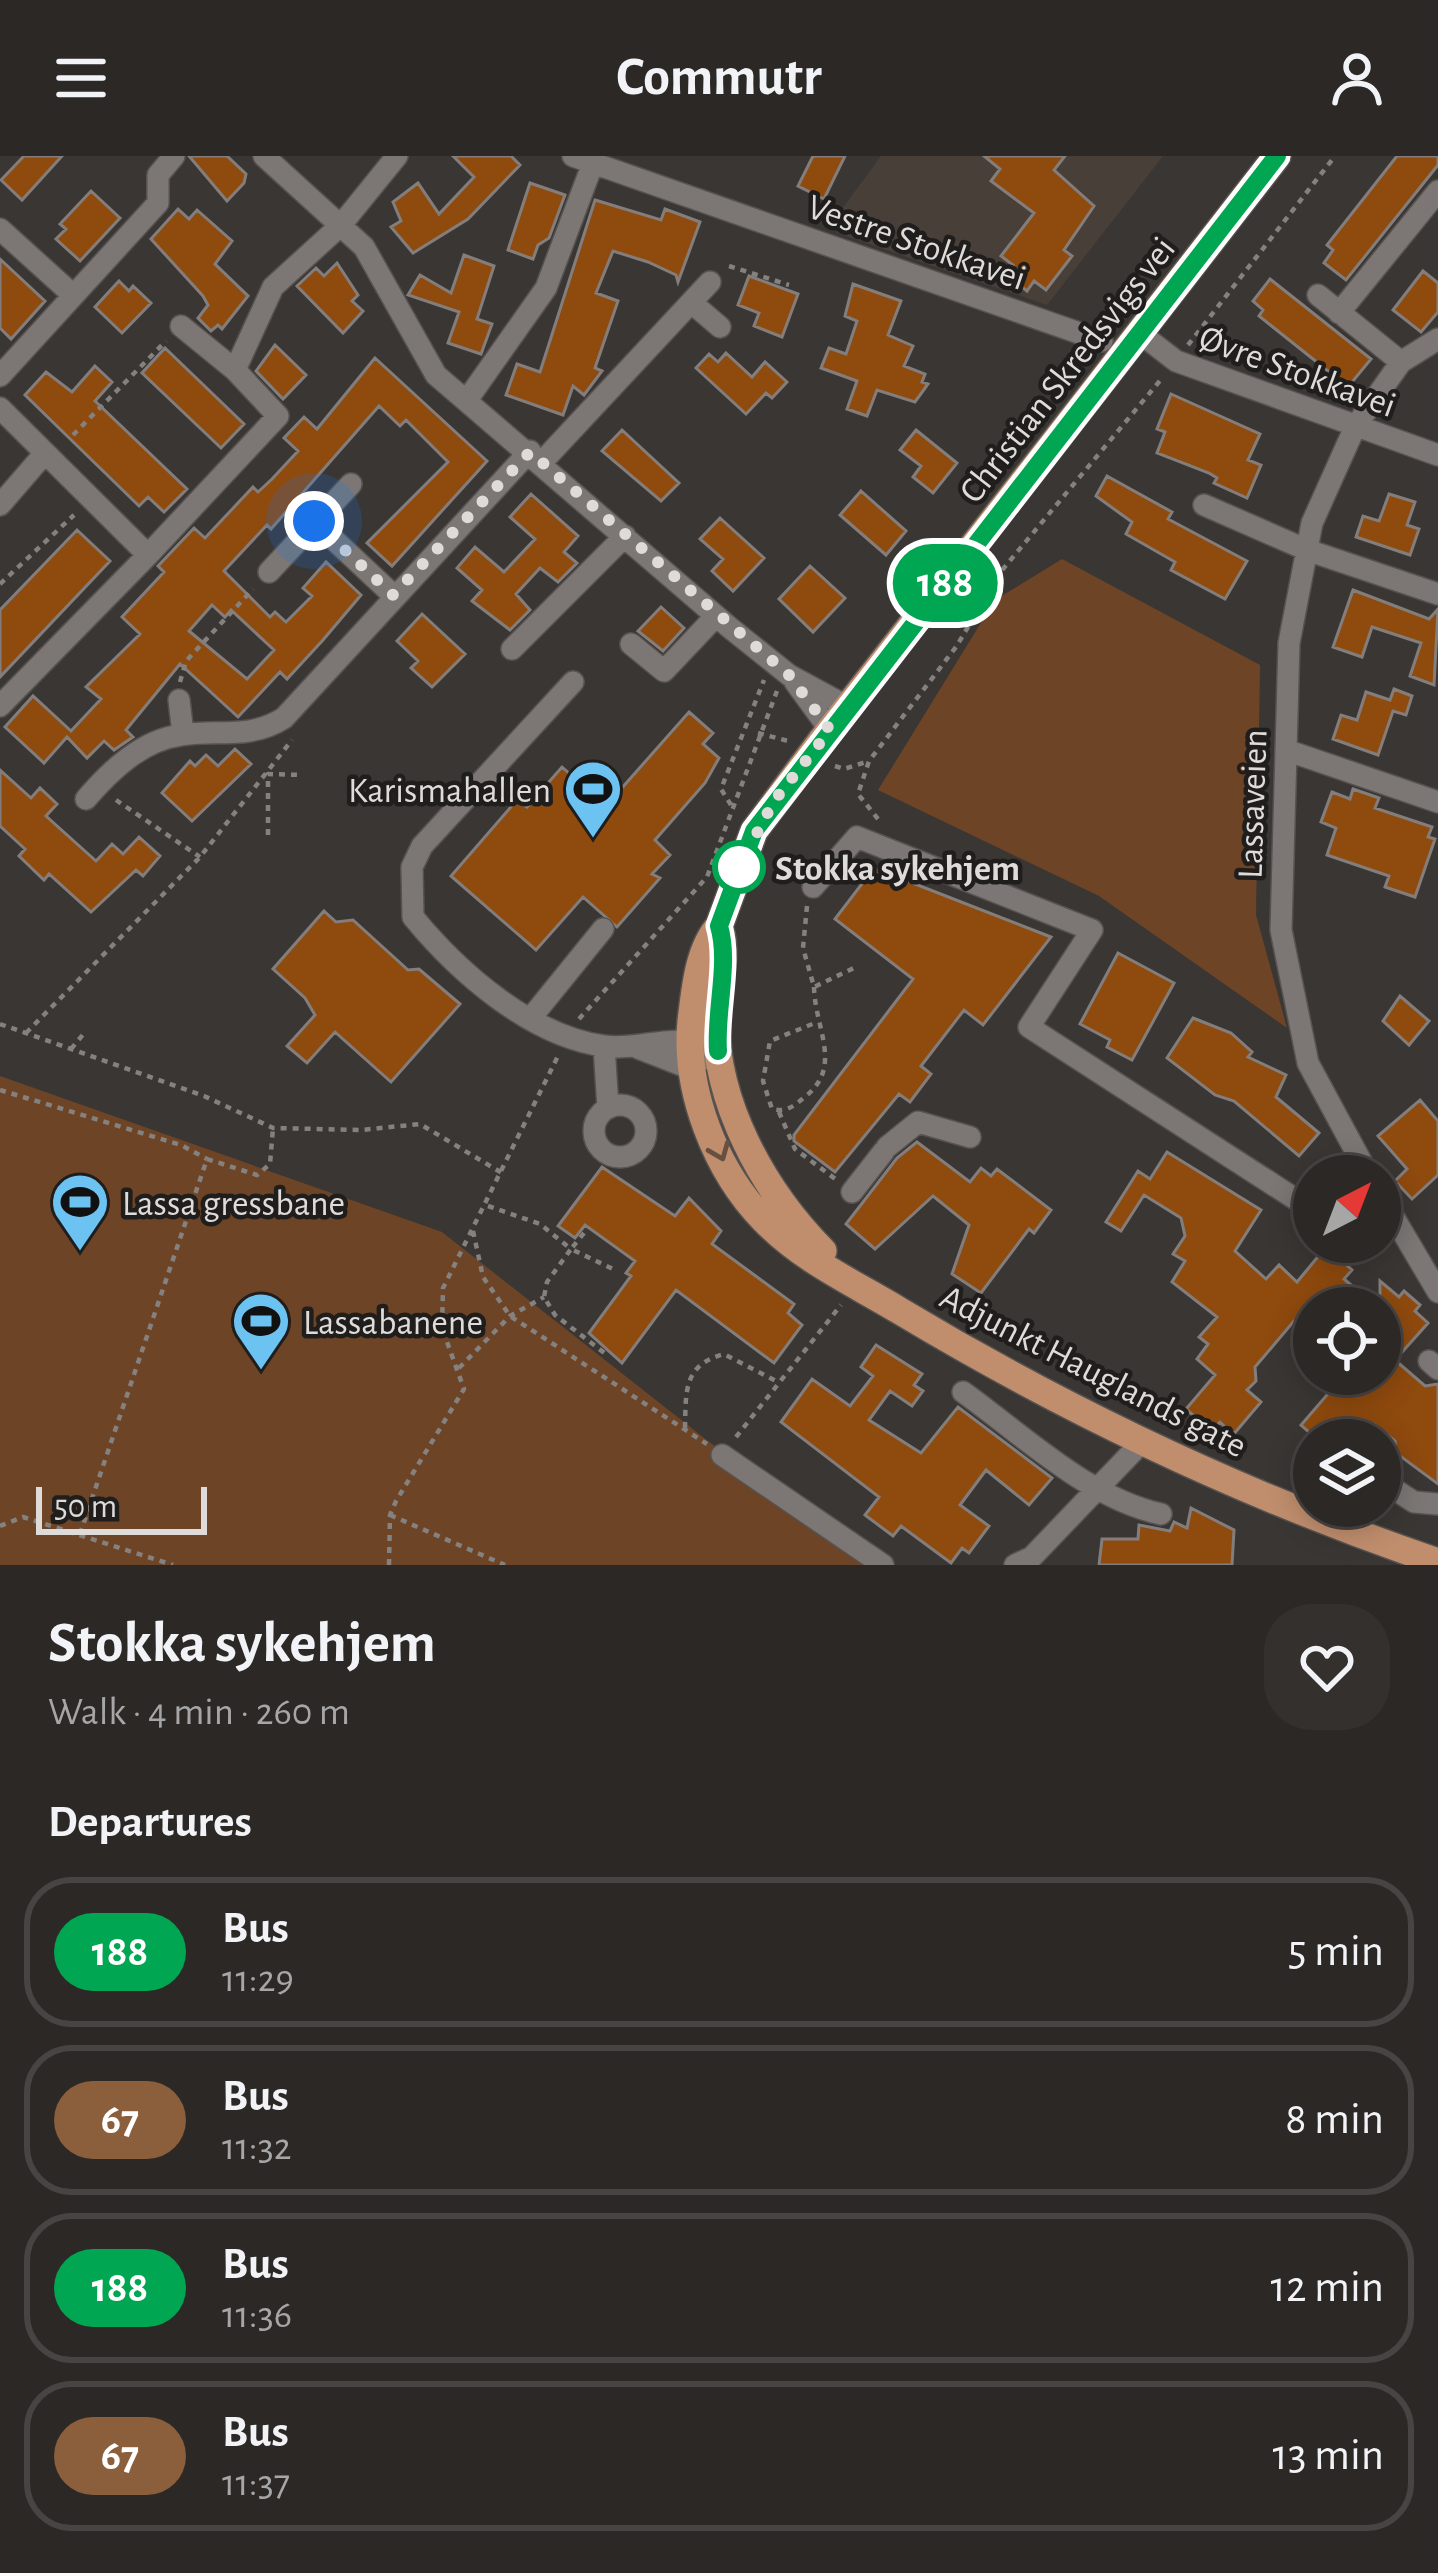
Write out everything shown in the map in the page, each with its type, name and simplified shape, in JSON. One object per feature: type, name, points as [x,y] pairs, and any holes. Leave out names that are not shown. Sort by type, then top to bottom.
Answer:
[{"type":"main road","name":"Christian Skredsvigs vei","points":[[689,1054],[707,938],[719,926],[754,831],[1277,156]]},
{"type":"main road","name":"Christian Skredsvigs vei","points":[[718,1051],[716,1012],[724,942],[719,926]]},
{"type":"main road","name":"Adjunkt Hauglands gate","points":[[718,1051],[738,1119],[775,1194],[851,1290]]},
{"type":"main road","name":"Adjunkt Hauglands gate","points":[[689,1054],[700,1107],[742,1195],[819,1268],[851,1290],[1142,1442],[1438,1562]]},
{"type":"street","points":[[0,376],[158,202],[158,175],[174,156]]},
{"type":"street","points":[[264,156],[341,225],[378,267],[420,355],[716,616],[826,735]]},
{"type":"street","points":[[235,370],[273,287],[341,225],[398,156]]},
{"type":"street","points":[[467,400],[546,288],[584,159]]},
{"type":"street","name":"Vestre Stokkavei","points":[[584,159],[1102,341]]},
{"type":"street","points":[[1339,313],[1438,191]]},
{"type":"street","points":[[0,229],[73,295]]},
{"type":"street","points":[[86,799],[134,754],[183,734],[244,735],[284,718],[393,595],[710,283]]},
{"type":"street","points":[[1318,295],[1402,362],[1438,339]]},
{"type":"street","points":[[692,303],[720,328]]},
{"type":"street","points":[[0,706],[278,416],[235,370],[181,326]]},
{"type":"street","name":"Øvre Stokkavei","points":[[1141,334],[1176,361],[1438,455]]},
{"type":"street","name":"Lassaveien","points":[[1358,1155],[1308,1063],[1281,930],[1289,644],[1312,523],[1355,428],[1402,362]]},
{"type":"street","points":[[0,408],[148,555]]},
{"type":"street","points":[[0,505],[45,453]]},
{"type":"street","points":[[269,572],[351,484]]},
{"type":"street","points":[[1204,505],[1307,550],[1438,594]]},
{"type":"street","points":[[314,521],[393,595]]},
{"type":"street","points":[[512,649],[625,536]]},
{"type":"street","points":[[631,644],[664,671],[716,616]]},
{"type":"street","points":[[778,678],[848,706]]},
{"type":"street","points":[[573,682],[422,846],[412,867],[413,917],[530,1019],[558,1035],[604,1046],[638,1048],[651,1041],[689,1054],[718,1051]]},
{"type":"street","points":[[178,700],[183,734]]},
{"type":"street","points":[[1286,750],[1438,802]]},
{"type":"street","points":[[813,887],[857,837],[1093,931],[1029,1027],[1293,1197]]},
{"type":"street","points":[[530,1019],[604,929]]},
{"type":"street","points":[[604,1046],[608,1108]]},
{"type":"street","points":[[852,1192],[899,1132],[918,1122],[970,1137]]},
{"type":"street","points":[[1401,1228],[1436,1285]]},
{"type":"street","points":[[963,1392],[1099,1490],[1131,1507],[1162,1514]]},
{"type":"street","points":[[1015,1565],[1032,1557],[1142,1442]]},
{"type":"street","points":[[722,1455],[883,1565]]},
{"type":"street","points":[[1401,1494],[1414,1502],[1438,1504]]},
{"type":"path","points":[[1185,350],[1335,156]]},
{"type":"path","points":[[729,266],[789,285]]},
{"type":"path","points":[[73,435],[181,326]]},
{"type":"path","points":[[894,826],[872,817],[858,794],[869,761],[956,647],[1003,569],[1167,372]]},
{"type":"path","points":[[0,584],[91,498]]},
{"type":"path","points":[[178,700],[186,661],[269,572]]},
{"type":"path","points":[[731,805],[721,789],[778,678]]},
{"type":"path","points":[[566,1024],[582,1018],[601,999],[707,877],[778,678]]},
{"type":"path","points":[[26,1034],[200,857],[268,774],[292,739],[284,718]]},
{"type":"path","points":[[268,774],[303,775]]},
{"type":"path","points":[[268,774],[268,835]]},
{"type":"path","points":[[102,781],[140,819],[200,857]]},
{"type":"path","points":[[779,1112],[824,1081],[830,1059],[815,1023],[814,987],[803,948],[809,911],[805,902],[813,887]]},
{"type":"path","points":[[814,987],[858,966]]},
{"type":"path","points":[[815,1023],[770,1041],[763,1081],[772,1109],[779,1112],[796,1149],[852,1192]]},
{"type":"path","points":[[0,1024],[204,1096],[273,1128],[361,1130],[420,1124],[502,1173]]},
{"type":"path","points":[[71,1049],[86,1030]]},
{"type":"path","points":[[389,1565],[390,1515],[464,1389],[439,1308],[561,1049]]},
{"type":"path","points":[[0,1090],[181,1145],[257,1175],[270,1164],[273,1128]]},
{"type":"path","points":[[80,1534],[208,1159]]},
{"type":"path","points":[[488,1205],[540,1224],[571,1249],[613,1269]]},
{"type":"path","points":[[472,1232],[483,1277],[510,1316],[722,1455],[851,1290]]},
{"type":"path","points":[[584,1233],[547,1282],[544,1297],[555,1316],[607,1355]]},
{"type":"path","points":[[460,1368],[510,1316],[544,1297]]},
{"type":"path","points":[[685,1428],[685,1383],[699,1362],[724,1354],[747,1361],[777,1382]]},
{"type":"path","points":[[390,1515],[505,1565]]},
{"type":"path","points":[[1,1524],[23,1517],[172,1565]]},
{"type":"shaded area","points":[[881,156],[1163,156],[1047,305],[837,233],[833,221]]},
{"type":"shaded area","points":[[1062,559],[1260,665],[1256,915],[1287,1028],[1099,896],[878,790],[995,600]]},
{"type":"shaded area","name":"Lassabanene","points":[[0,1076],[442,1232],[866,1565],[0,1565]]},
{"type":"building","points":[[24,156],[62,156],[22,200],[1,180]]},
{"type":"building","points":[[189,156],[227,156],[246,174],[244,183],[227,201]]},
{"type":"building","points":[[453,156],[511,156],[520,165],[468,219],[413,253],[391,227],[401,221],[393,202],[418,183],[439,214],[474,177]]},
{"type":"building","points":[[813,156],[845,156],[824,199],[798,186]]},
{"type":"building","points":[[984,156],[1065,156],[1054,170],[1094,206],[1064,250],[1072,256],[1046,290],[1034,281],[1027,291],[1006,274],[1013,265],[1001,256],[1034,213],[991,181],[1000,169]]},
{"type":"building","points":[[1397,156],[1438,156],[1438,165],[1346,280],[1324,263],[1333,250],[1327,245]]},
{"type":"building","points":[[530,183],[565,195],[549,238],[538,245],[533,259],[508,250]]},
{"type":"building","points":[[91,191],[120,218],[80,261],[56,239],[66,229],[60,224]]},
{"type":"building","points":[[595,200],[661,220],[665,209],[700,222],[678,282],[676,275],[613,251],[596,293],[618,301],[595,368],[602,371],[584,395],[573,386],[563,415],[506,395],[517,364],[540,372]]},
{"type":"building","points":[[178,209],[189,219],[197,210],[232,241],[215,264],[248,296],[222,329],[218,325],[211,331],[198,318],[208,305],[203,296],[151,239]]},
{"type":"building","points":[[464,255],[494,266],[477,319],[492,324],[481,354],[448,343],[459,312],[408,295],[420,275],[451,293]]},
{"type":"building","points":[[0,259],[45,301],[11,339],[0,328]]},
{"type":"building","points":[[337,263],[358,295],[352,301],[363,311],[343,333],[297,286],[316,268],[324,276]]},
{"type":"building","points":[[1423,271],[1438,283],[1438,312],[1421,332],[1393,310]]},
{"type":"building","points":[[749,276],[798,294],[782,337],[754,326],[759,313],[738,305]]},
{"type":"building","points":[[1270,279],[1371,359],[1348,387],[1259,316],[1263,310],[1253,301]]},
{"type":"building","points":[[119,281],[129,291],[133,286],[151,303],[122,333],[95,307]]},
{"type":"building","points":[[853,284],[901,301],[888,335],[913,346],[904,366],[925,374],[922,382],[928,384],[915,402],[877,390],[867,416],[847,409],[857,381],[821,368],[829,348],[846,354],[857,321],[845,316]]},
{"type":"building","points":[[275,345],[306,375],[283,399],[256,371]]},
{"type":"building","points":[[165,348],[244,424],[221,448],[142,373]]},
{"type":"building","points":[[726,353],[752,377],[765,362],[787,382],[772,398],[766,393],[746,414],[696,368],[709,354],[718,362]]},
{"type":"building","points":[[375,358],[487,461],[392,566],[367,543],[448,462],[406,420],[400,426],[379,406],[271,529],[267,525],[224,571],[270,617],[275,612],[286,622],[312,596],[303,588],[326,562],[361,595],[287,679],[280,672],[238,717],[180,664],[126,730],[133,737],[114,750],[104,741],[87,758],[67,737],[44,763],[5,727],[33,696],[71,731],[101,699],[86,687],[140,634],[122,617],[164,572],[158,566],[194,528],[205,538],[253,487],[258,492],[272,479],[298,451],[284,438],[304,417],[317,429]],"holes":[[[212,605],[225,617],[231,610],[274,650],[247,679],[189,631]]]},
{"type":"building","points":[[95,366],[112,382],[95,401],[187,489],[164,512],[148,497],[139,506],[25,395],[46,372],[72,392]]},
{"type":"building","points":[[1171,394],[1260,434],[1248,460],[1261,465],[1247,498],[1214,483],[1217,478],[1209,473],[1157,453],[1165,432],[1157,429]]},
{"type":"building","points":[[622,430],[679,483],[661,501],[602,451]]},
{"type":"building","points":[[916,430],[957,463],[933,493],[913,477],[921,466],[900,450]]},
{"type":"building","points":[[1107,476],[1172,512],[1168,519],[1247,561],[1225,599],[1171,570],[1175,562],[1126,534],[1132,522],[1096,496]]},
{"type":"building","points":[[861,491],[906,531],[886,555],[840,515]]},
{"type":"building","points":[[531,494],[578,536],[564,552],[577,563],[558,582],[540,568],[516,594],[530,610],[510,630],[472,601],[482,590],[457,568],[475,547],[504,572],[535,539],[510,517]]},
{"type":"building","points":[[1389,494],[1415,502],[1407,525],[1419,529],[1410,555],[1356,537],[1363,516],[1379,521]]},
{"type":"building","points":[[720,518],[764,558],[733,591],[712,571],[723,559],[700,539]]},
{"type":"building","points":[[77,530],[110,561],[0,677],[0,610]]},
{"type":"building","points":[[810,566],[845,598],[813,632],[779,599]]},
{"type":"building","points":[[1353,590],[1429,619],[1438,609],[1434,685],[1410,676],[1421,643],[1372,627],[1362,657],[1333,647]]},
{"type":"building","points":[[661,607],[684,628],[663,651],[638,631]]},
{"type":"building","points":[[422,614],[465,654],[432,687],[411,668],[418,661],[397,641]]},
{"type":"building","points":[[1394,689],[1412,696],[1406,715],[1393,711],[1378,755],[1333,739],[1341,715],[1357,720],[1366,692],[1390,700]]},
{"type":"building","points":[[689,712],[713,733],[703,744],[719,758],[705,783],[655,840],[670,855],[652,874],[660,878],[617,927],[583,897],[536,950],[451,876],[516,801],[527,807],[562,767],[606,806]]},
{"type":"building","points":[[235,749],[251,764],[192,821],[162,793],[190,761],[195,766],[206,755],[218,766]]},
{"type":"building","points":[[0,770],[31,798],[40,788],[57,804],[46,816],[96,861],[112,844],[123,854],[139,837],[160,856],[143,876],[136,870],[91,912],[49,874],[44,880],[19,856],[25,849],[0,826]]},
{"type":"building","points":[[1353,789],[1379,798],[1375,808],[1432,827],[1428,837],[1435,839],[1415,897],[1385,887],[1389,876],[1327,855],[1336,828],[1321,822],[1332,792],[1350,799]]},
{"type":"building","points":[[874,868],[1051,937],[983,1025],[964,1010],[921,1066],[931,1074],[910,1102],[899,1094],[835,1172],[794,1141],[794,1135],[913,979],[835,919]]},
{"type":"building","points":[[324,911],[336,922],[353,920],[408,970],[419,969],[460,1004],[391,1082],[335,1032],[307,1063],[287,1046],[315,1015],[305,998],[273,969]]},
{"type":"building","points":[[1118,953],[1174,983],[1132,1060],[1107,1047],[1110,1040],[1080,1024]]},
{"type":"building","points":[[1400,996],[1429,1021],[1409,1045],[1383,1021]]},
{"type":"building","points":[[1193,1018],[1231,1033],[1252,1052],[1248,1057],[1286,1075],[1276,1097],[1319,1133],[1298,1155],[1234,1101],[1215,1095],[1167,1058]]},
{"type":"building","points":[[1420,1100],[1438,1121],[1438,1175],[1412,1199],[1401,1187],[1401,1175],[1407,1169],[1401,1155],[1395,1155],[1378,1136]]},
{"type":"building","points":[[917,1142],[970,1182],[981,1168],[991,1176],[997,1169],[1051,1210],[1034,1233],[1029,1229],[981,1293],[952,1274],[969,1225],[933,1196],[875,1249],[846,1224],[897,1158]]},
{"type":"building","points":[[1167,1152],[1261,1210],[1235,1251],[1266,1279],[1279,1265],[1297,1282],[1313,1263],[1344,1263],[1352,1270],[1344,1279],[1353,1287],[1293,1287],[1293,1322],[1255,1367],[1256,1381],[1247,1390],[1261,1402],[1233,1435],[1220,1422],[1211,1431],[1186,1409],[1215,1375],[1197,1359],[1208,1344],[1199,1337],[1217,1317],[1172,1282],[1185,1261],[1173,1254],[1185,1236],[1181,1218],[1144,1195],[1121,1231],[1106,1222],[1138,1171],[1150,1179]]},
{"type":"building","points":[[602,1167],[675,1216],[689,1198],[721,1231],[712,1244],[794,1304],[788,1313],[802,1325],[774,1363],[676,1290],[622,1363],[589,1333],[631,1276],[626,1273],[635,1261],[585,1225],[575,1238],[558,1226]]},
{"type":"building","points":[[1404,1291],[1420,1305],[1415,1311],[1428,1323],[1401,1353]]},
{"type":"building","points":[[876,1345],[922,1374],[914,1385],[923,1391],[912,1406],[890,1391],[869,1420],[921,1453],[958,1407],[1052,1478],[1029,1505],[986,1470],[960,1505],[989,1526],[969,1553],[962,1548],[951,1563],[901,1526],[893,1536],[865,1515],[879,1497],[781,1422],[812,1379],[850,1406],[873,1376],[861,1367]]},
{"type":"building","points":[[1401,1365],[1425,1386],[1438,1384],[1438,1484],[1401,1457],[1401,1419],[1306,1419],[1327,1395],[1401,1395]]},
{"type":"building","points":[[1191,1508],[1234,1530],[1232,1565],[1099,1565],[1102,1539],[1138,1539],[1139,1525],[1170,1531],[1174,1522],[1187,1528]]},
{"type":"bus line","name":"188","points":[[718,1051],[716,1012],[724,942],[719,926],[754,831],[1277,156]]},
{"type":"place","name":"Karismahallen","points":[[593,840]]},
{"type":"place","name":"Stokka sykehjem","points":[[739,867]]},
{"type":"place","name":"Lassa gressbane","points":[[80,1253]]},
{"type":"place","name":"Lassabanene","points":[[261,1372]]},
{"type":"route","points":[[314,521],[393,595],[530,452],[789,675],[830,730],[754,831],[739,867]]}]
